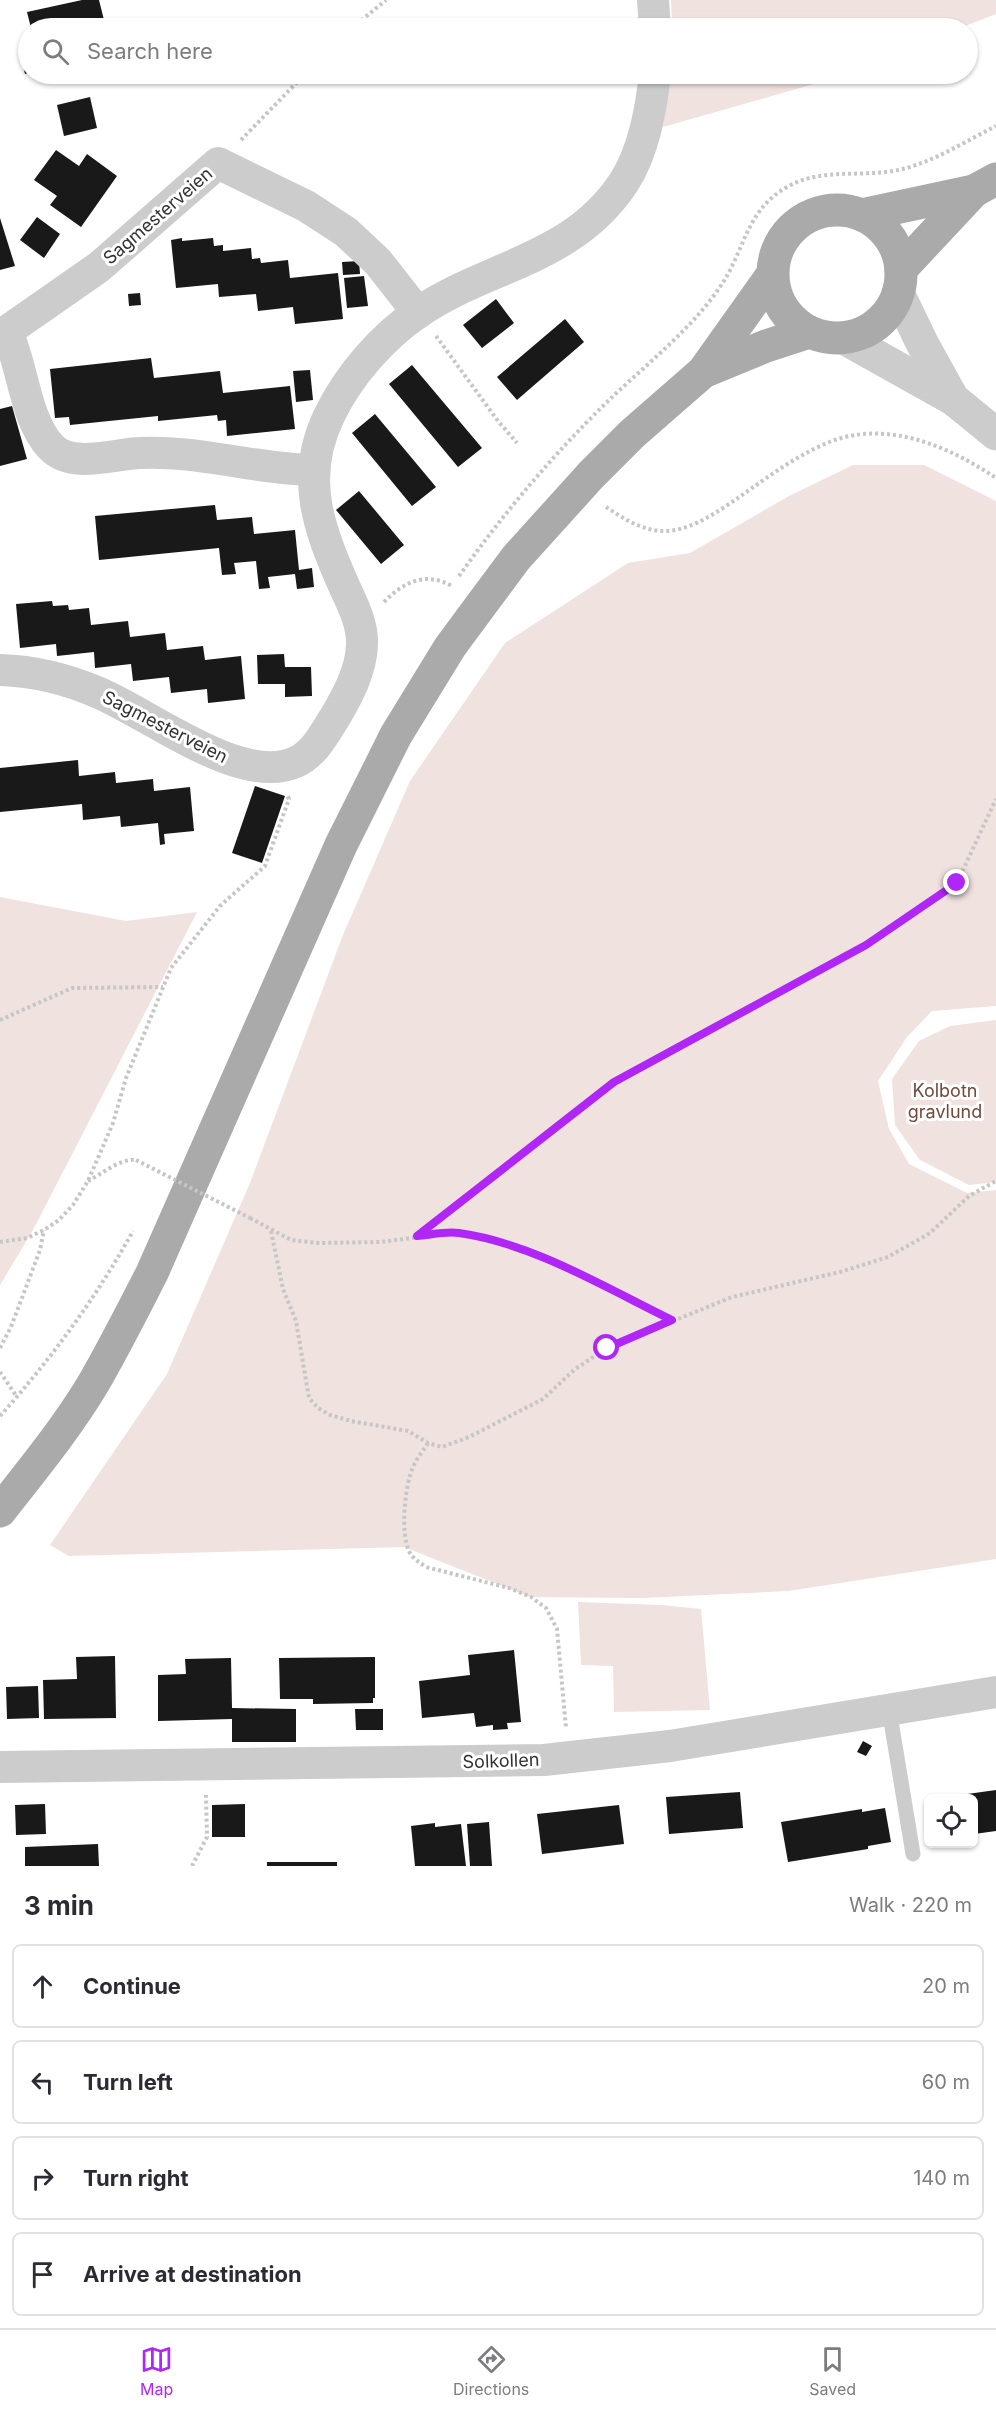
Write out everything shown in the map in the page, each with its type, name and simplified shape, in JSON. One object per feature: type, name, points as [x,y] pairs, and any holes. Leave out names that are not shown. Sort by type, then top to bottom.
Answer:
[{"type":"main road","points":[[862,215],[985,185]]},
{"type":"main road","points":[[899,281],[897,253],[890,238],[879,225],[862,215],[847,210],[828,210],[810,215],[795,225],[782,239],[775,256],[772,275],[777,296],[787,314],[808,332],[831,338],[844,338],[858,334],[883,319],[899,281],[985,185]]},
{"type":"main road","points":[[0,1511],[61,1431],[92,1385],[126,1324],[199,1170],[341,845],[396,735],[422,692],[480,605],[554,515],[632,434],[703,372],[772,275]]},
{"type":"main road","points":[[703,372],[758,349],[808,332]]},
{"type":"street","points":[[653,0],[654,18]]},
{"type":"street","name":"Sagmesterveien","points":[[0,670],[32,673],[78,684],[227,760],[274,768],[284,767],[307,756],[320,740],[342,704],[360,662],[362,644],[359,625],[319,523],[314,496],[313,470],[328,418],[343,389],[384,342],[418,313],[462,289],[557,245],[584,226],[624,181],[637,155],[648,119],[653,84]]},
{"type":"street","name":"Sagmesterveien","points":[[313,470],[262,467],[160,452],[78,458],[60,454],[53,450],[39,429],[32,412],[18,358],[4,334],[99,267],[218,163],[306,206],[346,232],[378,262],[418,313]]},
{"type":"street","points":[[899,281],[922,343],[953,399]]},
{"type":"street","points":[[844,338],[953,399],[996,434]]},
{"type":"street","name":"Solkollen","points":[[0,1767],[460,1762],[569,1758],[670,1746],[996,1692]]},
{"type":"lane","points":[[889,1709],[913,1854]]},
{"type":"path","points":[[364,18],[386,0]]},
{"type":"path","points":[[218,163],[295,84]]},
{"type":"path","points":[[418,313],[517,443]]},
{"type":"path","points":[[601,503],[640,526],[654,530],[673,531],[709,516],[810,451],[840,439],[865,435],[922,440],[960,456],[996,478]]},
{"type":"path","points":[[359,625],[392,594],[413,581],[435,579],[452,586]]},
{"type":"path","points":[[0,1242],[27,1238],[44,1230],[59,1220],[73,1205],[88,1181],[113,1123],[126,1078],[171,968],[220,906],[265,866],[289,799],[286,794]]},
{"type":"path","points":[[417,1236],[614,1082],[866,945],[957,883],[996,799]]},
{"type":"path","points":[[0,1020],[72,988],[163,987]]},
{"type":"path","points":[[88,1181],[121,1162],[136,1160],[291,1240],[318,1243],[381,1242],[457,1232],[501,1242],[547,1260],[672,1320]]},
{"type":"path","points":[[271,1231],[283,1289],[296,1321],[309,1398],[318,1408],[330,1415],[408,1431],[428,1443],[442,1447],[469,1437],[543,1399],[593,1355],[672,1320],[732,1297],[840,1272],[888,1257],[930,1233],[969,1197],[996,1180]]},
{"type":"path","points":[[0,1348],[11,1327],[40,1250],[44,1230]]},
{"type":"path","points":[[0,1372],[17,1397]]},
{"type":"path","points":[[428,1443],[412,1469],[407,1491],[405,1531],[409,1552],[415,1560],[426,1567],[509,1588],[546,1608],[557,1629],[569,1758]]},
{"type":"path","points":[[192,1866],[207,1838],[205,1765]]},
{"type":"green space","points":[[671,0],[996,0],[996,14],[978,21],[978,18],[672,18]]},
{"type":"green space","points":[[667,84],[814,84],[663,127]]},
{"type":"green space","points":[[853,465],[924,465],[996,501],[996,1006],[932,1011],[907,1037],[878,1081],[889,1129],[909,1164],[967,1193],[996,1190],[996,1559],[788,1591],[643,1598],[530,1597],[404,1547],[69,1556],[50,1545],[167,1374],[250,1183],[343,935],[410,781],[505,643],[628,563],[690,553],[789,496]]},
{"type":"green space","points":[[0,897],[126,921],[197,912],[33,1230],[0,1285]]},
{"type":"green space","name":"Kolbotn gravlund","points":[[996,1020],[996,1182],[969,1185],[920,1160],[895,1125],[892,1079],[919,1041],[950,1026]]},
{"type":"green space","points":[[578,1602],[701,1609],[710,1710],[614,1712],[613,1666],[581,1665]]},
{"type":"building","points":[[82,0],[99,0],[104,18],[28,18],[27,12]]},
{"type":"building","points":[[90,97],[97,128],[64,136],[57,105]]},
{"type":"building","points":[[56,150],[79,166],[87,154],[117,176],[81,227],[50,205],[57,196],[34,180]]},
{"type":"building","points":[[37,217],[60,234],[44,258],[20,240]]},
{"type":"building","points":[[0,218],[15,266],[0,270]]},
{"type":"building","points":[[182,238],[182,241],[213,238],[214,246],[223,245],[223,251],[251,248],[252,259],[260,258],[261,263],[288,260],[290,278],[338,273],[343,319],[295,324],[293,307],[258,311],[256,294],[219,297],[218,284],[176,288],[171,240]]},
{"type":"building","points":[[359,261],[360,274],[343,275],[342,262]]},
{"type":"building","points":[[364,276],[368,306],[347,308],[344,278]]},
{"type":"building","points":[[140,293],[141,305],[129,306],[128,294]]},
{"type":"building","points":[[496,299],[514,323],[482,348],[463,325]]},
{"type":"building","points":[[565,319],[584,342],[517,400],[497,377]]},
{"type":"building","points":[[151,358],[154,378],[220,371],[223,393],[290,386],[295,429],[227,436],[226,420],[218,421],[217,415],[158,421],[158,416],[70,425],[69,417],[55,418],[50,369]]},
{"type":"building","points":[[412,365],[482,448],[458,467],[389,384]]},
{"type":"building","points":[[310,370],[313,400],[296,402],[293,371]]},
{"type":"building","points":[[12,406],[27,459],[0,466],[0,409]]},
{"type":"building","points":[[375,414],[436,487],[412,506],[352,433]]},
{"type":"building","points":[[359,491],[404,545],[381,564],[336,510]]},
{"type":"building","points":[[215,505],[217,520],[252,517],[254,534],[295,530],[299,570],[312,568],[314,587],[297,589],[295,574],[268,577],[270,588],[259,589],[256,561],[234,563],[236,574],[222,575],[219,548],[99,560],[95,516]]},
{"type":"building","points":[[52,601],[53,606],[68,605],[69,610],[89,608],[91,625],[128,621],[130,637],[165,633],[167,650],[203,646],[205,660],[241,656],[245,699],[208,703],[207,689],[171,693],[169,677],[133,681],[131,664],[95,668],[94,652],[57,656],[56,644],[20,648],[16,604]]},
{"type":"building","points":[[284,654],[285,667],[311,667],[312,696],[285,697],[285,684],[258,684],[257,655]]},
{"type":"building","points":[[78,760],[79,776],[115,772],[116,783],[153,779],[154,791],[190,787],[194,831],[164,834],[165,844],[160,845],[158,823],[121,827],[120,816],[83,820],[82,804],[0,812],[0,768]]},
{"type":"building","points":[[255,786],[285,796],[262,863],[232,853]]},
{"type":"building","points":[[514,1650],[521,1722],[507,1723],[508,1729],[493,1730],[493,1725],[476,1727],[474,1713],[422,1718],[419,1681],[470,1675],[468,1655]]},
{"type":"building","points":[[115,1656],[116,1718],[44,1719],[43,1680],[77,1679],[76,1657]]},
{"type":"building","points":[[375,1657],[373,1703],[313,1704],[313,1699],[280,1699],[279,1658]]},
{"type":"building","points":[[231,1658],[232,1708],[296,1709],[296,1742],[232,1742],[232,1719],[158,1721],[158,1675],[186,1674],[185,1659]]},
{"type":"building","points":[[38,1686],[39,1718],[7,1719],[6,1687]]},
{"type":"building","points":[[355,1709],[383,1709],[383,1730],[356,1730]]},
{"type":"building","points":[[863,1741],[872,1746],[866,1756],[857,1752]]},
{"type":"building","points":[[996,1790],[996,1831],[978,1833],[978,1794],[967,1794]]},
{"type":"building","points":[[740,1792],[743,1828],[669,1834],[666,1797]]},
{"type":"building","points":[[45,1804],[46,1834],[16,1835],[15,1805]]},
{"type":"building","points":[[245,1804],[245,1837],[212,1837],[212,1805]]},
{"type":"building","points":[[619,1805],[624,1844],[542,1854],[537,1814]]},
{"type":"building","points":[[885,1808],[891,1842],[868,1846],[868,1849],[788,1862],[781,1822],[862,1809],[862,1812]]},
{"type":"building","points":[[489,1822],[492,1866],[470,1866],[467,1824]]},
{"type":"building","points":[[435,1823],[435,1827],[461,1824],[466,1866],[415,1866],[411,1826]]},
{"type":"building","points":[[98,1844],[99,1866],[25,1866],[25,1847]]},
{"type":"building","points":[[267,1862],[337,1862],[337,1866],[267,1866]]},
{"type":"route","points":[[607,1348],[672,1320],[547,1260],[501,1242],[457,1232],[417,1236],[614,1082],[866,945],[957,883]]}]
